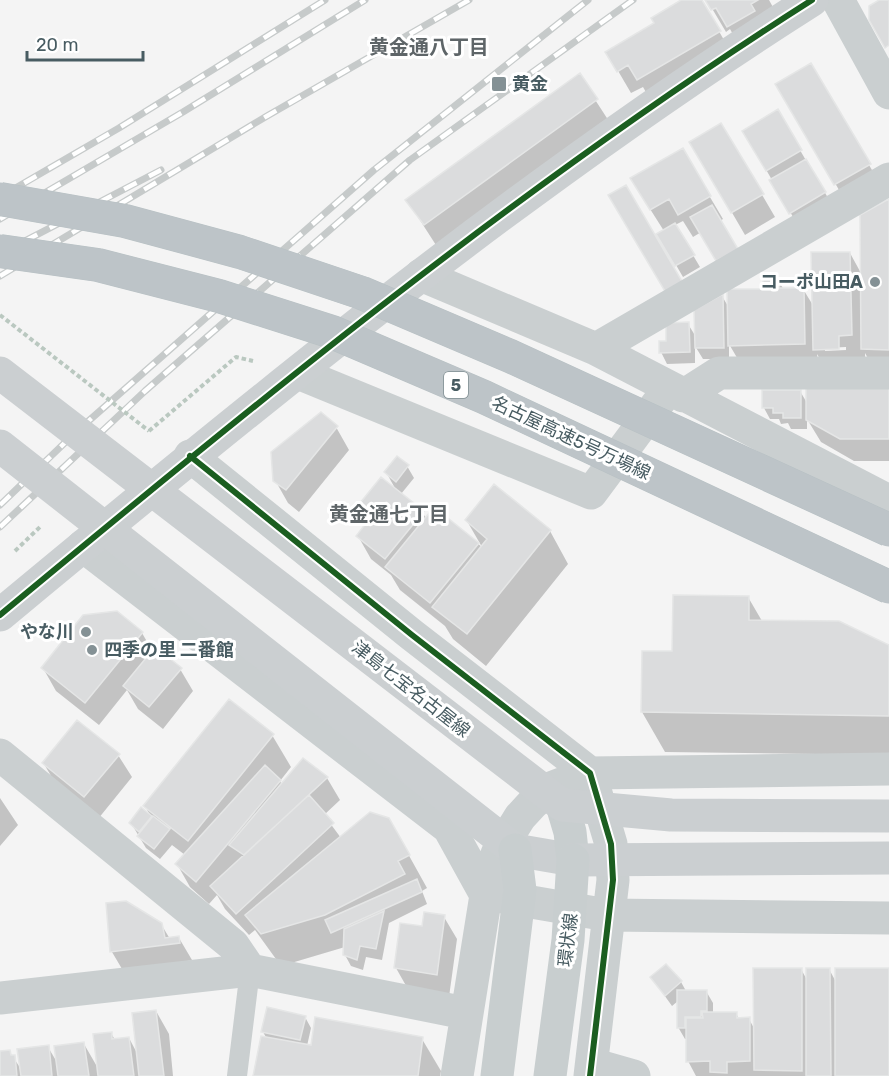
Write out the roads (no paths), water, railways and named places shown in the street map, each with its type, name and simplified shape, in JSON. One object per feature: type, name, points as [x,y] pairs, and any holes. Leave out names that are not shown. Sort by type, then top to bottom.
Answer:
[{"type":"highway","points":[[0,199],[125,221],[240,252],[362,293],[510,356],[889,530]]},
{"type":"highway","name":"名古屋高速5号万場線","points":[[0,251],[98,266],[219,296],[332,332],[484,397],[889,587]]},
{"type":"main road","points":[[0,615],[190,456],[421,275],[552,176],[704,69],[812,0]]},
{"type":"main road","name":"津島七宝名古屋線","points":[[0,373],[562,804]]},
{"type":"main road","points":[[0,446],[515,850],[573,860],[889,858]]},
{"type":"main road","points":[[562,804],[671,815],[889,816]]},
{"type":"main road","name":"環状線","points":[[550,1076],[568,940],[573,860],[570,832],[562,804]]},
{"type":"main road","points":[[498,1076],[520,890],[515,850]]},
{"type":"street","points":[[838,0],[889,93]]},
{"type":"street","points":[[596,350],[889,179]]},
{"type":"street","points":[[421,275],[596,350],[675,393],[889,501]]},
{"type":"street","points":[[298,373],[591,493],[675,393],[719,373],[889,373]]},
{"type":"street","points":[[190,456],[412,635],[590,773],[611,844],[613,880],[607,915],[591,1070],[634,1076]]},
{"type":"street","points":[[83,546],[449,828],[486,895]]},
{"type":"street","points":[[0,755],[233,945],[250,970]]},
{"type":"street","points":[[457,1076],[465,1013],[486,895],[497,854],[520,817],[551,788],[590,773],[889,769]]},
{"type":"street","points":[[486,895],[607,915],[889,918]]},
{"type":"street","points":[[0,998],[250,970],[465,1013]]},
{"type":"lane","points":[[237,1076],[250,970]]},
{"type":"railway","points":[[0,197],[119,128],[325,0]]},
{"type":"railway","points":[[0,219],[183,112],[365,0]]},
{"type":"railway","points":[[0,276],[267,116],[469,0]]},
{"type":"railway","points":[[0,505],[76,432],[374,170],[588,0]]},
{"type":"railway","points":[[0,527],[145,391],[410,160],[633,0]]},
{"type":"railway","points":[[0,254],[161,170]]},
{"type":"place","name":"黄金","points":[[499,84]]},
{"type":"place","name":"コーポ山田A","points":[[875,282]]},
{"type":"place","name":"やな川","points":[[86,632]]},
{"type":"place","name":"四季の里 二番館","points":[[92,650]]},
{"type":"district","name":"黄金通八丁目","points":[[429,47]]},
{"type":"district","name":"黄金通七丁目","points":[[389,514]]}]
